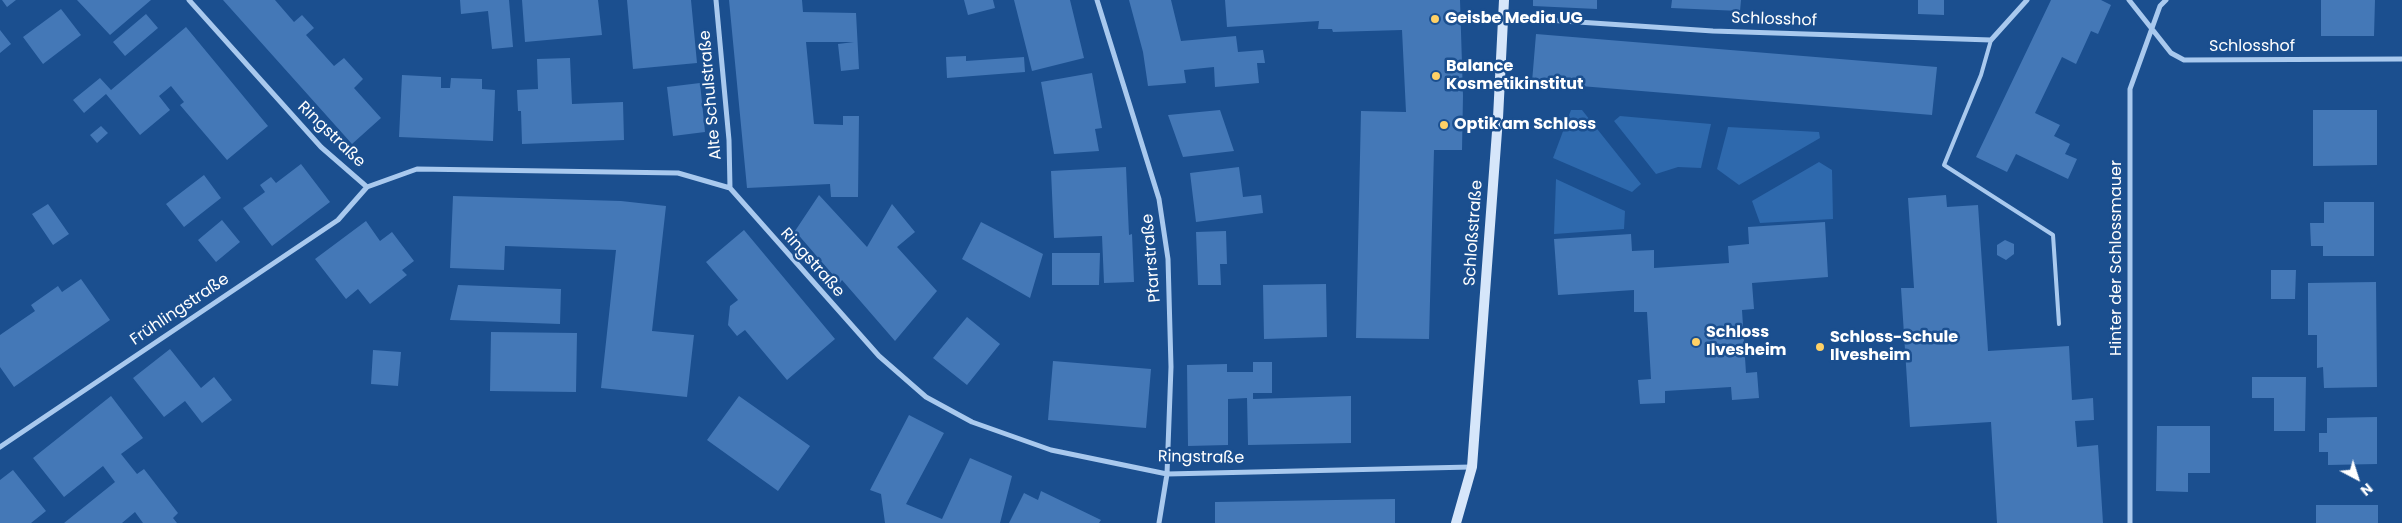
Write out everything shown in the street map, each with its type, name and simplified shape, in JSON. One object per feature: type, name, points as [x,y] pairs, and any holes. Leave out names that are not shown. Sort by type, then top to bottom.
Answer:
[{"type":"main road","name":"Schloßstraße","points":[[1458,522],[1472,467],[1504,0]]},
{"type":"street","name":"Ringstraße","points":[[189,0],[322,147],[367,187],[418,169],[678,173],[730,188],[879,356],[926,397],[972,422],[1051,450],[1167,474],[1472,467]]},
{"type":"street","name":"Alte Schulstraße","points":[[716,0],[729,140],[730,188]]},
{"type":"street","name":"Pfarrstraße","points":[[1097,0],[1159,199],[1168,259],[1170,366],[1167,474],[1159,523]]},
{"type":"street","points":[[1991,40],[2027,0]]},
{"type":"street","name":"Schlosshof","points":[[2129,0],[2171,52],[2184,60],[2402,59]]},
{"type":"street","name":"Hinter der Schlossmauer","points":[[2130,523],[2130,89],[2160,6],[2166,0]]},
{"type":"street","name":"Schlosshof","points":[[1503,17],[1713,31],[1991,40]]},
{"type":"street","name":"Frühlingstraße","points":[[0,447],[338,220],[367,187]]},
{"type":"lane","points":[[1991,40],[1981,75],[1944,165],[2053,235],[2059,324]]},
{"type":"shaded area","points":[[1571,110],[1582,110],[1641,184],[1632,192],[1553,158]]},
{"type":"shaded area","points":[[1620,116],[1711,124],[1701,168],[1678,167],[1656,174],[1614,121]]},
{"type":"shaded area","points":[[1728,127],[1819,132],[1820,138],[1739,185],[1717,169]]},
{"type":"shaded area","points":[[1819,162],[1832,170],[1833,219],[1760,223],[1752,201]]},
{"type":"shaded area","points":[[1556,179],[1625,211],[1624,229],[1554,234]]},
{"type":"building","points":[[2,0],[16,0],[7,7]]},
{"type":"building","points":[[77,0],[151,0],[110,35]]},
{"type":"building","points":[[223,0],[275,0],[294,22],[302,15],[314,28],[306,35],[334,66],[344,58],[363,79],[354,88],[381,118],[352,144]]},
{"type":"building","points":[[460,0],[509,0],[513,47],[492,49],[488,11],[461,14]]},
{"type":"building","points":[[522,0],[598,0],[602,35],[525,42]]},
{"type":"building","points":[[627,0],[691,0],[697,63],[633,69]]},
{"type":"building","points":[[729,0],[802,0],[803,12],[856,13],[859,69],[841,71],[838,44],[854,42],[806,42],[814,124],[843,125],[843,116],[859,116],[858,197],[831,197],[830,184],[747,188]]},
{"type":"building","points":[[964,0],[993,0],[995,8],[968,15]]},
{"type":"building","points":[[1014,0],[1070,0],[1084,58],[1032,71]]},
{"type":"building","points":[[1129,0],[1171,0],[1181,41],[1236,36],[1238,52],[1263,50],[1265,63],[1257,63],[1259,83],[1215,87],[1214,67],[1184,70],[1186,83],[1148,86],[1143,52]]},
{"type":"building","points":[[1225,0],[1460,0],[1463,96],[1462,150],[1434,150],[1429,339],[1356,338],[1361,111],[1406,112],[1402,30],[1333,32],[1332,29],[1318,29],[1319,21],[1227,27]]},
{"type":"building","points":[[1533,0],[1597,0],[1597,9],[1533,6]]},
{"type":"building","points":[[1672,0],[1741,0],[1740,11],[1671,8]]},
{"type":"building","points":[[1918,0],[1944,0],[1944,15],[1918,14]]},
{"type":"building","points":[[2051,0],[2101,0],[2111,5],[2098,34],[2091,31],[2076,64],[2062,57],[2035,113],[2060,125],[2054,136],[2070,144],[2065,154],[2077,159],[2068,179],[2016,154],[2007,172],[1976,157]]},
{"type":"building","points":[[2321,0],[2375,0],[2374,36],[2321,36]]},
{"type":"building","points":[[61,9],[81,35],[43,64],[23,37]]},
{"type":"building","points":[[146,14],[158,28],[125,56],[113,42]]},
{"type":"building","points":[[186,27],[268,126],[227,160],[180,105],[184,102],[171,86],[159,96],[170,110],[140,135],[106,94],[84,113],[73,100],[100,78],[111,90]]},
{"type":"building","points":[[0,30],[11,44],[0,53]]},
{"type":"building","points":[[1536,34],[1937,67],[1932,115],[1532,82]]},
{"type":"building","points":[[966,56],[966,61],[1024,57],[1025,72],[947,78],[946,57]]},
{"type":"building","points":[[570,58],[572,104],[623,102],[624,140],[522,144],[521,111],[518,111],[517,90],[538,89],[537,59]]},
{"type":"building","points":[[1092,73],[1102,128],[1095,129],[1099,151],[1054,154],[1041,82]]},
{"type":"building","points":[[402,75],[441,77],[441,88],[450,88],[451,78],[482,79],[482,89],[495,90],[493,141],[399,137]]},
{"type":"building","points":[[700,83],[705,132],[673,136],[667,87]]},
{"type":"building","points":[[1220,110],[1234,151],[1183,157],[1168,115]]},
{"type":"building","points":[[2313,110],[2377,110],[2377,165],[2313,166]]},
{"type":"building","points":[[101,126],[108,133],[97,143],[90,135]]},
{"type":"building","points":[[301,164],[330,202],[272,246],[243,208],[265,192],[260,185],[271,177],[276,183]]},
{"type":"building","points":[[1126,167],[1129,235],[1132,234],[1134,282],[1104,283],[1102,236],[1054,238],[1051,171]]},
{"type":"building","points":[[1239,167],[1243,197],[1261,195],[1263,213],[1196,222],[1190,173]]},
{"type":"building","points":[[204,175],[221,198],[184,227],[166,204]]},
{"type":"building","points":[[819,195],[867,247],[892,204],[915,232],[897,247],[937,291],[895,341],[842,280],[840,283],[795,231]]},
{"type":"building","points":[[1946,195],[1947,207],[1978,205],[1988,351],[2069,346],[2072,400],[2093,398],[2094,420],[2075,421],[2077,447],[2098,445],[2103,523],[1997,523],[1991,422],[1910,427],[1901,288],[1914,288],[1908,198]]},
{"type":"building","points":[[453,196],[621,201],[666,206],[652,331],[694,335],[687,397],[601,388],[616,250],[505,246],[504,270],[450,268]]},
{"type":"building","points":[[2324,202],[2374,202],[2374,256],[2323,256],[2323,246],[2311,246],[2310,223],[2324,223]]},
{"type":"building","points":[[48,204],[69,234],[53,245],[32,214]]},
{"type":"building","points":[[222,220],[240,242],[216,262],[198,240]]},
{"type":"building","points":[[366,221],[380,241],[392,232],[414,261],[402,270],[407,275],[370,304],[358,289],[346,299],[315,259]]},
{"type":"building","points":[[981,222],[1043,254],[1030,298],[962,259]]},
{"type":"building","name":"Schloss Ilvesheim","points":[[1825,222],[1828,277],[1752,283],[1754,309],[1742,310],[1746,373],[1757,372],[1759,398],[1732,400],[1731,387],[1665,391],[1665,403],[1640,404],[1638,380],[1651,379],[1647,312],[1634,312],[1634,290],[1558,295],[1554,239],[1631,234],[1632,251],[1654,250],[1654,268],[1729,263],[1728,246],[1749,244],[1748,227]]},
{"type":"building","points":[[744,230],[835,339],[787,380],[745,330],[737,336],[728,325],[730,306],[738,300],[706,262]]},
{"type":"building","points":[[1226,231],[1227,264],[1220,264],[1221,285],[1198,285],[1196,232]]},
{"type":"building","points":[[2005,240],[2014,244],[2014,254],[2006,260],[1997,255],[1997,245]]},
{"type":"building","points":[[1052,253],[1100,253],[1099,285],[1052,285]]},
{"type":"building","points":[[2271,270],[2296,270],[2295,299],[2271,299]]},
{"type":"building","points":[[81,279],[110,320],[14,387],[0,367],[0,335],[35,311],[31,305],[58,286],[62,292]]},
{"type":"building","points":[[2376,282],[2377,387],[2324,388],[2323,367],[2317,368],[2317,335],[2308,335],[2308,283]]},
{"type":"building","points":[[1326,284],[1327,337],[1264,339],[1263,285]]},
{"type":"building","points":[[458,285],[561,289],[560,324],[450,320]]},
{"type":"building","points":[[967,317],[1000,344],[967,385],[933,358]]},
{"type":"building","points":[[491,332],[577,333],[576,392],[490,391]]},
{"type":"building","points":[[170,349],[201,388],[214,377],[232,400],[202,423],[185,401],[164,417],[133,378]]},
{"type":"building","points":[[373,350],[401,352],[398,386],[371,384]]},
{"type":"building","points":[[1053,361],[1151,369],[1146,428],[1048,420]]},
{"type":"building","points":[[1253,362],[1272,362],[1272,393],[1253,393],[1253,399],[1351,396],[1351,443],[1248,445],[1247,398],[1228,399],[1228,445],[1188,446],[1187,365],[1227,364],[1227,372],[1253,372]]},
{"type":"building","points":[[2252,377],[2306,377],[2305,431],[2274,431],[2274,398],[2252,398]]},
{"type":"building","points":[[111,396],[143,438],[121,454],[137,474],[144,469],[178,513],[173,518],[177,523],[143,523],[135,512],[122,523],[64,523],[115,482],[103,466],[64,497],[33,458]]},
{"type":"building","points":[[739,396],[810,446],[778,491],[707,440]]},
{"type":"building","points":[[909,415],[944,433],[906,504],[942,519],[970,458],[1012,476],[1000,523],[885,523],[881,494],[870,490]]},
{"type":"building","points":[[2377,417],[2377,464],[2328,465],[2328,452],[2319,452],[2319,433],[2327,433],[2327,418]]},
{"type":"building","points":[[2157,426],[2210,426],[2210,473],[2188,473],[2188,492],[2156,491]]},
{"type":"building","points":[[13,470],[46,511],[31,523],[0,523],[0,480]]},
{"type":"building","points":[[1041,491],[1101,520],[1099,523],[1009,523],[1024,493],[1038,500]]},
{"type":"building","points":[[1395,499],[1395,523],[1215,523],[1215,502]]},
{"type":"building","points":[[2316,505],[2378,505],[2378,523],[2316,523]]},
{"type":"place","name":"Geisbe Media UG","points":[[1435,19]]},
{"type":"place","name":"Balance Kosmetikinstitut","points":[[1436,76]]},
{"type":"place","name":"Optik am Schloss","points":[[1444,125]]},
{"type":"place","name":"Schloss Ilvesheim","points":[[1696,342]]},
{"type":"place","name":"Schloss-Schule Ilvesheim","points":[[1820,347]]}]
